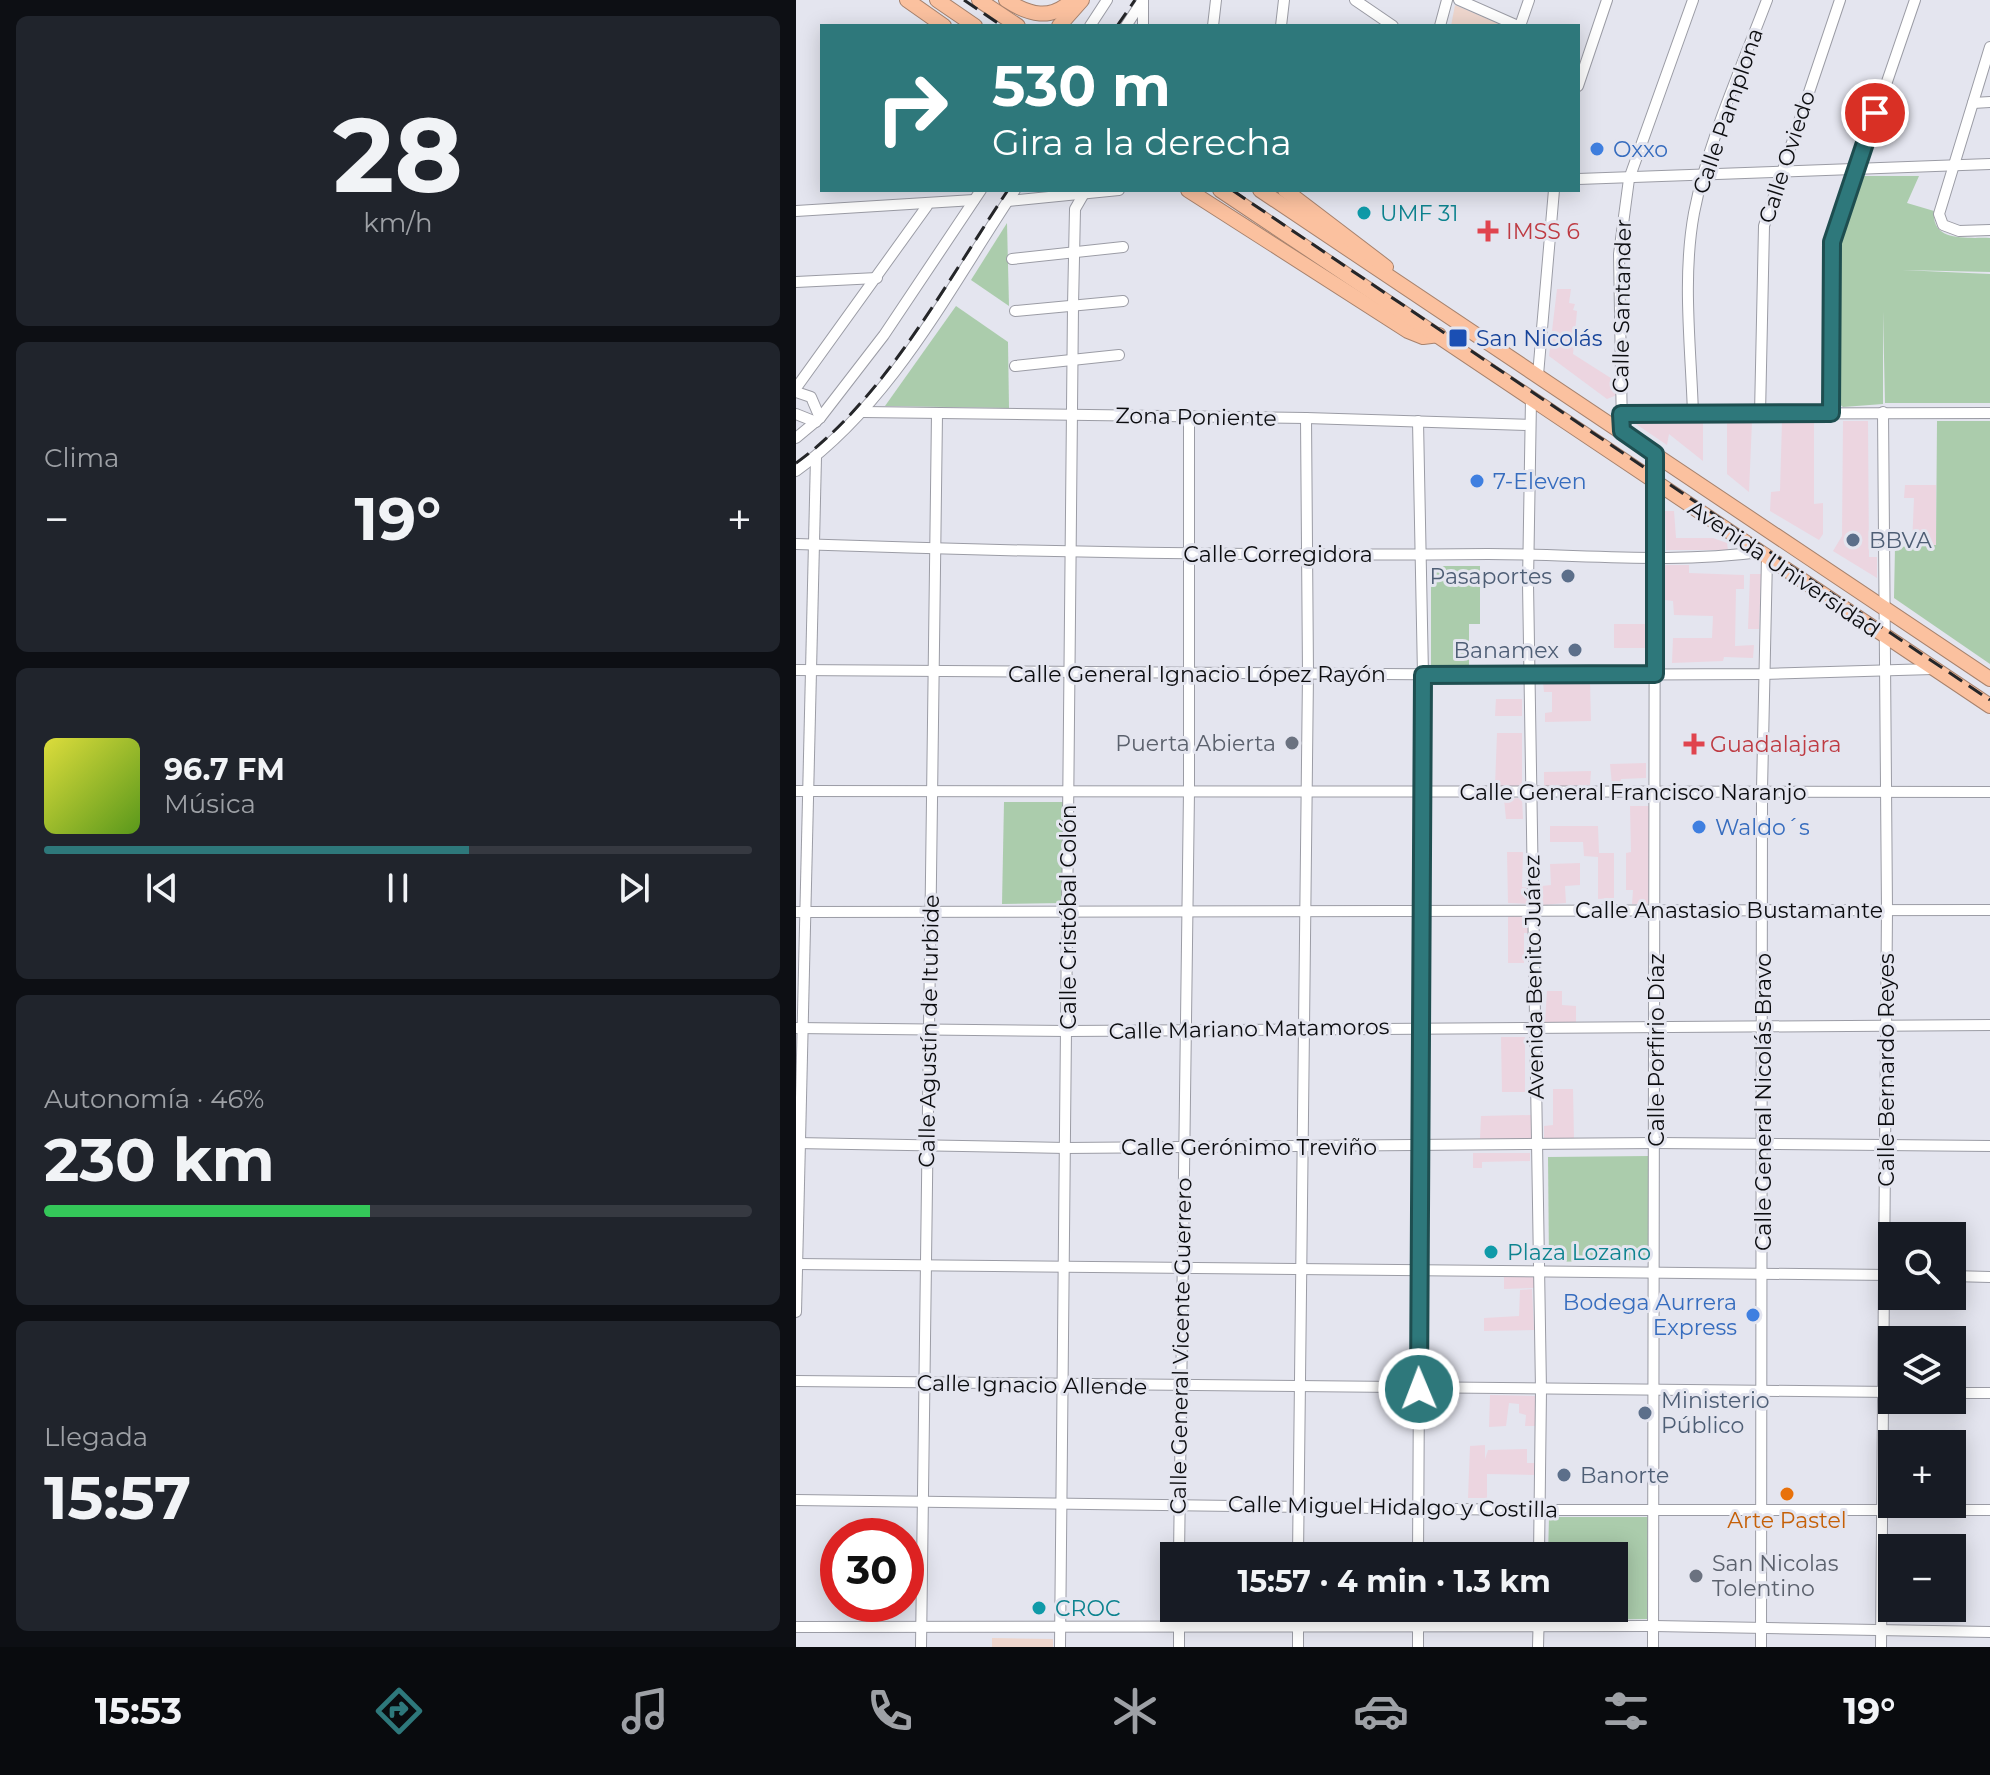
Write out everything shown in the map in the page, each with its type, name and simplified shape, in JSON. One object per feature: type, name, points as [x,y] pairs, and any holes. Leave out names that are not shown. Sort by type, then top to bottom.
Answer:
[{"type":"highway","points":[[907,0],[941,24]]},
{"type":"highway","points":[[937,0],[972,24]]},
{"type":"highway","points":[[979,0],[1015,24]]},
{"type":"highway","points":[[1011,4],[1042,15],[1052,14],[1072,0]]},
{"type":"highway","points":[[1061,24],[1082,0]]},
{"type":"highway","points":[[1011,4],[1017,24]]},
{"type":"highway","points":[[1191,192],[1408,331],[1423,337],[1439,335]]},
{"type":"highway","name":"Avenida Universidad","points":[[1223,192],[1990,706]]},
{"type":"highway","name":"Avenida Universidad","points":[[1263,192],[1990,679]]},
{"type":"highway","points":[[1288,192],[1365,248],[1402,286]]},
{"type":"street","points":[[1091,24],[1107,0]]},
{"type":"street","points":[[1127,24],[1143,0]]},
{"type":"street","points":[[1143,0],[1143,24]]},
{"type":"street","points":[[1213,24],[1216,0]]},
{"type":"street","points":[[1281,24],[1284,0]]},
{"type":"street","points":[[1355,0],[1390,24]]},
{"type":"street","points":[[1441,24],[1447,0]]},
{"type":"street","points":[[1520,24],[1529,0]]},
{"type":"street","points":[[1580,73],[1583,53],[1607,0]]},
{"type":"street","name":"Calle Santander","points":[[1622,431],[1619,254],[1629,179],[1693,0]]},
{"type":"street","name":"Calle Pamplona","points":[[1693,414],[1690,254],[1703,175],[1767,0]]},
{"type":"street","name":"Calle Oviedo","points":[[1760,414],[1761,247],[1779,174],[1840,0]]},
{"type":"street","points":[[1831,413],[1831,252],[1855,170],[1915,0]]},
{"type":"street","points":[[1465,1],[1515,24]]},
{"type":"street","points":[[1990,47],[1939,214],[1941,221],[1959,231],[1990,230]]},
{"type":"street","points":[[1973,103],[1990,102]]},
{"type":"street","points":[[1580,179],[1990,164]]},
{"type":"street","points":[[796,438],[818,420],[894,321],[980,192]]},
{"type":"street","points":[[796,471],[816,457],[863,412],[898,366],[1014,192]]},
{"type":"street","points":[[1538,375],[1554,192]]},
{"type":"street","points":[[1008,201],[1084,193]]},
{"type":"street","name":"Calle Cristóbal Colón","points":[[1060,1647],[1072,360],[1075,209],[1084,193]]},
{"type":"street","points":[[796,211],[927,206],[974,200]]},
{"type":"street","points":[[818,420],[811,397],[796,390],[927,206]]},
{"type":"street","points":[[1012,259],[1123,247]]},
{"type":"street","points":[[796,282],[877,278]]},
{"type":"street","points":[[1015,311],[1123,301]]},
{"type":"street","points":[[1015,366],[1119,355]]},
{"type":"street","name":"Avenida Benito Juárez","points":[[1531,399],[1528,554],[1541,1390],[1539,1542]]},
{"type":"street","name":"Zona Poniente","points":[[863,412],[1306,418],[1530,425]]},
{"type":"street","name":"Calle Bernardo Reyes","points":[[1883,412],[1888,1222]]},
{"type":"street","points":[[1621,414],[1990,413]]},
{"type":"street","points":[[796,414],[818,420]]},
{"type":"street","name":"Calle Agustín de Iturbide","points":[[921,1647],[937,414]]},
{"type":"street","name":"Calle General Vicente Guerrero","points":[[1179,1542],[1189,791],[1189,417]]},
{"type":"street","points":[[1298,1542],[1308,674],[1306,418]]},
{"type":"street","points":[[1418,421],[1423,675],[1418,1542]]},
{"type":"street","name":"Calle Porfirio Díaz","points":[[1653,1647],[1656,1508],[1655,454]]},
{"type":"street","points":[[796,1312],[802,912],[816,457]]},
{"type":"street","name":"Calle Corregidora","points":[[796,544],[1189,554],[1528,554],[1655,558],[1763,554]]},
{"type":"street","name":"Calle General Nicolás Bravo","points":[[1761,1647],[1764,1511],[1763,554]]},
{"type":"street","name":"Calle General Ignacio López Rayón","points":[[796,670],[1530,675],[1763,674],[1933,669]]},
{"type":"street","name":"Calle General Francisco Naranjo","points":[[796,791],[1990,792]]},
{"type":"street","name":"Calle Anastasio Bustamante","points":[[802,912],[1990,910]]},
{"type":"street","name":"Calle Mariano Matamoros","points":[[800,1028],[1067,1031],[1990,1025]]},
{"type":"street","name":"Calle Gerónimo Treviño","points":[[799,1143],[1066,1148],[1656,1143],[1990,1146]]},
{"type":"street","points":[[797,1264],[1301,1270],[1655,1270],[1878,1275]]},
{"type":"street","points":[[1966,1276],[1990,1277]]},
{"type":"street","name":"Calle Ignacio Allende","points":[[796,1381],[1878,1392]]},
{"type":"street","points":[[1966,1393],[1990,1393]]},
{"type":"street","name":"Calle Miguel Hidalgo y Costilla","points":[[796,1500],[1878,1511]]},
{"type":"street","name":"Calle Miguel Hidalgo y Costilla","points":[[1966,1510],[1990,1510]]},
{"type":"street","name":"Calle Bernardo Reyes","points":[[1881,1647],[1882,1518]]},
{"type":"street","points":[[1179,1622],[1179,1647]]},
{"type":"street","points":[[1298,1622],[1298,1647]]},
{"type":"street","points":[[1418,1622],[1418,1647]]},
{"type":"street","points":[[1538,1622],[1538,1647]]},
{"type":"street","points":[[796,1627],[1654,1626],[1990,1632]]},
{"type":"shaded area","points":[[1455,5],[1499,24],[1451,24]]},
{"type":"shaded area","points":[[1557,289],[1571,289],[1569,303],[1575,304],[1573,310],[1577,311],[1573,354],[1617,382],[1617,395],[1607,399],[1549,356]]},
{"type":"shaded area","points":[[1703,420],[1703,461],[1669,434],[1667,445],[1633,422]]},
{"type":"shaded area","points":[[1727,421],[1752,421],[1749,492],[1727,474]]},
{"type":"shaded area","points":[[1782,421],[1814,421],[1814,504],[1823,503],[1823,534],[1819,540],[1770,511],[1771,492],[1780,491]]},
{"type":"shaded area","points":[[1843,421],[1868,421],[1869,557],[1877,557],[1877,578],[1833,551],[1842,536]]},
{"type":"shaded area","points":[[1905,485],[1936,485],[1936,546],[1912,545],[1914,498],[1904,498]]},
{"type":"shaded area","points":[[1665,511],[1674,511],[1676,538],[1713,538],[1727,543],[1728,550],[1666,550]]},
{"type":"shaded area","points":[[1665,565],[1689,565],[1689,573],[1744,575],[1744,589],[1736,589],[1735,646],[1754,645],[1753,658],[1724,657],[1723,661],[1672,663],[1673,638],[1712,638],[1713,616],[1674,615],[1673,601],[1665,600]]},
{"type":"shaded area","points":[[1750,574],[1761,574],[1759,629],[1748,629]]},
{"type":"shaded area","points":[[1614,624],[1649,624],[1648,648],[1614,648]]},
{"type":"shaded area","points":[[1590,681],[1591,721],[1545,722],[1545,713],[1552,712],[1552,692],[1544,692],[1543,682]]},
{"type":"shaded area","points":[[1496,699],[1522,699],[1522,716],[1495,716]]},
{"type":"shaded area","points":[[1497,733],[1522,733],[1522,783],[1518,787],[1495,787]]},
{"type":"shaded area","points":[[1646,763],[1646,778],[1621,779],[1620,785],[1612,785],[1610,764]]},
{"type":"shaded area","points":[[1591,771],[1590,785],[1544,787],[1544,772]]},
{"type":"shaded area","points":[[1522,798],[1523,819],[1506,819],[1504,799]]},
{"type":"shaded area","points":[[1630,806],[1650,806],[1649,852],[1653,853],[1649,883],[1654,884],[1654,904],[1632,904],[1633,890],[1626,890],[1626,853],[1631,852]]},
{"type":"shaded area","points":[[1550,826],[1598,826],[1599,853],[1614,853],[1614,898],[1598,899],[1598,857],[1584,856],[1583,842],[1550,842]]},
{"type":"shaded area","points":[[1507,852],[1523,852],[1522,887],[1531,887],[1531,904],[1508,903]]},
{"type":"shaded area","points":[[1580,863],[1580,885],[1565,886],[1566,903],[1543,905],[1542,886],[1551,885],[1550,864]]},
{"type":"shaded area","points":[[1508,916],[1530,916],[1530,933],[1524,933],[1524,963],[1508,963]]},
{"type":"shaded area","points":[[1547,991],[1562,991],[1562,1005],[1576,1006],[1576,1022],[1545,1023]]},
{"type":"shaded area","points":[[1501,1037],[1525,1037],[1525,1092],[1502,1092]]},
{"type":"shaded area","points":[[1553,1089],[1573,1089],[1574,1139],[1544,1139],[1544,1126],[1553,1125]]},
{"type":"shaded area","points":[[1531,1115],[1531,1139],[1480,1139],[1481,1116]]},
{"type":"shaded area","points":[[1473,1153],[1530,1153],[1530,1161],[1482,1162],[1482,1168],[1473,1168]]},
{"type":"shaded area","points":[[1504,1277],[1534,1277],[1534,1288],[1504,1289]]},
{"type":"shaded area","points":[[1532,1289],[1534,1330],[1484,1331],[1484,1318],[1519,1316],[1520,1290]]},
{"type":"shaded area","points":[[1490,1395],[1536,1396],[1537,1426],[1525,1426],[1526,1415],[1519,1413],[1519,1404],[1509,1403],[1506,1426],[1489,1427]]},
{"type":"shaded area","points":[[1485,1445],[1485,1459],[1488,1450],[1527,1449],[1527,1463],[1536,1463],[1536,1475],[1487,1474],[1487,1498],[1468,1498],[1470,1446]]},
{"type":"shaded area","points":[[992,1638],[1053,1639],[1053,1647],[992,1647]]},
{"type":"green space","points":[[1864,176],[1919,176],[1907,203],[1934,211],[1938,229],[1944,233],[1990,238],[1990,272],[1902,270],[1990,274],[1990,403],[1885,403],[1883,311],[1883,404],[1843,407],[1838,403],[1837,318],[1841,251],[1845,220],[1853,194]]},
{"type":"green space","points":[[1007,223],[1009,306],[971,280]]},
{"type":"green space","points":[[956,306],[1008,342],[1009,408],[885,406]]},
{"type":"green space","points":[[1937,421],[1990,421],[1990,664],[1894,598],[1895,547],[1936,545]]},
{"type":"green space","points":[[1431,566],[1480,566],[1480,624],[1469,624],[1469,667],[1431,667]]},
{"type":"green space","points":[[1004,802],[1064,802],[1063,903],[1002,904]]},
{"type":"green space","points":[[1649,1156],[1649,1260],[1549,1262],[1548,1157]]},
{"type":"green space","points":[[1549,1517],[1651,1517],[1651,1619],[1628,1619],[1628,1542],[1548,1542]]},
{"type":"railway","points":[[964,0],[999,24]]},
{"type":"railway","points":[[1118,24],[1135,0]]},
{"type":"railway","points":[[796,463],[828,437],[886,372],[938,299],[1007,192]]},
{"type":"railway","points":[[1235,192],[1990,700]]},
{"type":"place","name":"Oxxo","points":[[1597,149]]},
{"type":"place","name":"UMF 31","points":[[1364,213]]},
{"type":"place","name":"IMSS 6","points":[[1488,231]]},
{"type":"place","name":"San Nicolás","points":[[1458,338]]},
{"type":"place","name":"7-Eleven","points":[[1477,481]]},
{"type":"place","name":"BBVA","points":[[1853,540]]},
{"type":"place","name":"Pasaportes","points":[[1568,576]]},
{"type":"place","name":"Banamex","points":[[1575,650]]},
{"type":"place","name":"Puerta Abierta","points":[[1292,743]]},
{"type":"place","name":"Guadalajara","points":[[1694,744]]},
{"type":"place","name":"Waldo´s","points":[[1699,827]]},
{"type":"place","name":"Plaza Lozano","points":[[1491,1252]]},
{"type":"place","name":"Bodega Aurrera Express","points":[[1753,1315]]},
{"type":"place","name":"Ministerio Público","points":[[1645,1413]]},
{"type":"place","name":"Banorte","points":[[1564,1475]]},
{"type":"place","name":"Arte Pastel","points":[[1787,1494]]},
{"type":"place","name":"San Nicolas Tolentino","points":[[1696,1576]]},
{"type":"place","name":"CROC","points":[[1039,1608]]},
{"type":"route","points":[[1419,1389],[1423,675],[1655,674],[1655,454],[1622,431],[1621,414],[1831,413],[1832,242],[1875,113]]}]
